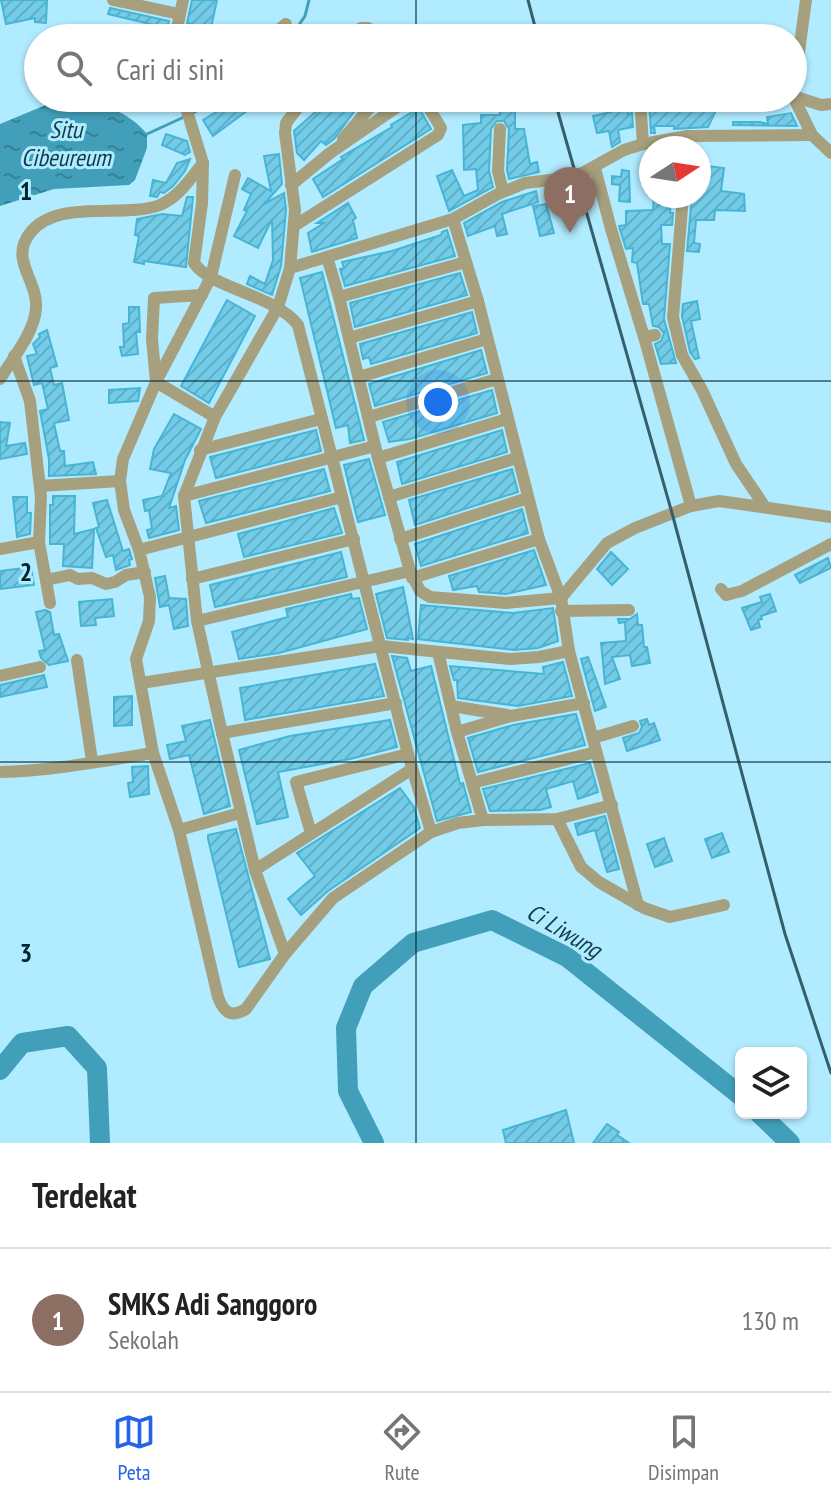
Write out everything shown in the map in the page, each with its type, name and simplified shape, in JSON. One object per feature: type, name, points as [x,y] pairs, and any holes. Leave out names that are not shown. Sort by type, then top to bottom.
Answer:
[{"type":"street","points":[[113,0],[179,14]]},
{"type":"street","points":[[177,24],[183,0]]},
{"type":"street","points":[[803,24],[806,0]]},
{"type":"street","points":[[807,100],[821,105],[831,104]]},
{"type":"street","points":[[187,112],[203,163],[202,203],[194,256],[198,269],[278,307],[298,325],[408,754],[431,832]]},
{"type":"street","points":[[285,954],[255,870],[197,621],[184,496],[215,417],[278,307],[290,268],[294,226],[286,123],[294,112]]},
{"type":"street","points":[[330,153],[366,112]]},
{"type":"street","points":[[291,185],[330,153],[390,112]]},
{"type":"street","points":[[294,226],[438,135],[441,128],[433,112]]},
{"type":"street","points":[[641,112],[642,136]]},
{"type":"street","points":[[801,112],[812,135],[831,153]]},
{"type":"street","points":[[500,129],[498,171],[503,191]]},
{"type":"street","points":[[711,141],[812,135]]},
{"type":"street","points":[[290,268],[453,219],[503,191],[525,183],[575,177],[624,150],[639,145]]},
{"type":"street","points":[[0,379],[33,324],[37,306],[21,252],[33,229],[50,219],[74,213],[149,209],[160,205],[177,194],[203,163]]},
{"type":"street","points":[[595,168],[614,241],[649,336],[691,506]]},
{"type":"street","points":[[235,175],[211,277],[156,382],[123,459],[120,481],[124,510],[139,550],[151,608],[136,659],[153,753],[179,830],[223,1010],[238,1014],[246,1009],[285,954],[333,898],[431,832],[458,823],[483,820],[557,819],[612,805]]},
{"type":"street","points":[[682,208],[673,317],[678,343],[725,444],[765,507]]},
{"type":"street","points":[[453,219],[478,301],[539,539],[561,605],[569,651],[638,905]]},
{"type":"street","points":[[327,257],[400,539],[411,575],[420,591],[430,597],[629,610]]},
{"type":"street","points":[[339,297],[466,262]]},
{"type":"street","points":[[156,382],[152,339],[154,298],[202,295]]},
{"type":"street","points":[[349,338],[478,301]]},
{"type":"street","points":[[359,377],[487,339]]},
{"type":"street","points":[[14,356],[30,401],[40,486],[39,542],[50,603]]},
{"type":"street","points":[[369,417],[497,379]]},
{"type":"street","points":[[156,382],[215,417]]},
{"type":"street","points":[[200,450],[321,419]]},
{"type":"street","points":[[184,496],[331,458],[376,452],[507,419]]},
{"type":"street","points":[[389,497],[517,458]]},
{"type":"street","points":[[40,486],[120,481]]},
{"type":"street","points":[[139,550],[342,497]]},
{"type":"street","points":[[400,539],[528,498]]},
{"type":"street","points":[[561,605],[607,543],[635,528],[691,506],[719,501],[831,517]]},
{"type":"street","points":[[192,579],[354,539]]},
{"type":"street","points":[[197,621],[411,575],[539,539]]},
{"type":"street","points":[[0,549],[39,542]]},
{"type":"street","points":[[721,589],[726,595],[742,591],[831,544]]},
{"type":"street","points":[[46,580],[70,575],[78,579],[92,578],[106,584],[126,575],[145,572]]},
{"type":"street","points":[[141,683],[381,646],[510,659],[569,651]]},
{"type":"street","points":[[438,652],[483,820]]},
{"type":"street","points":[[77,660],[92,761]]},
{"type":"street","points":[[0,676],[40,667]]},
{"type":"street","points":[[222,733],[396,703]]},
{"type":"street","points":[[457,732],[511,716],[584,703]]},
{"type":"street","points":[[451,706],[511,716]]},
{"type":"street","points":[[593,738],[633,726]]},
{"type":"street","points":[[472,783],[596,752]]},
{"type":"street","points":[[0,772],[59,769],[153,753]]},
{"type":"street","points":[[311,833],[296,782],[408,754]]},
{"type":"street","points":[[255,870],[412,769]]},
{"type":"street","points":[[179,830],[240,813]]},
{"type":"street","points":[[557,819],[581,867],[599,882],[638,905],[670,917],[724,905]]},
{"type":"water","name":"Situ Cibeureum","points":[[29,112],[119,112],[147,134],[147,148],[135,180],[129,185],[54,189],[0,206],[0,124]]},
{"type":"building","points":[[1,0],[47,0],[46,23],[35,22],[35,18],[6,24]]},
{"type":"building","points":[[192,0],[217,0],[212,24],[187,23]]},
{"type":"building","points":[[110,8],[169,21],[168,24],[150,24],[108,14]]},
{"type":"building","points":[[216,112],[245,112],[213,136],[203,120]]},
{"type":"building","points":[[315,112],[354,112],[334,139],[326,145],[321,141],[304,160],[297,153],[294,131]]},
{"type":"building","points":[[412,112],[421,112],[431,129],[323,197],[313,179]]},
{"type":"building","points":[[500,112],[515,112],[515,129],[524,129],[530,164],[537,162],[539,172],[509,179],[509,129],[504,121],[497,121],[491,129],[489,171],[493,187],[449,211],[437,176],[452,170],[464,196],[478,190],[476,169],[464,170],[463,125],[481,123],[481,115],[500,115]]},
{"type":"building","points":[[611,112],[632,113],[633,127],[618,130],[620,142],[612,147],[609,131],[597,133],[593,116]]},
{"type":"building","points":[[650,112],[715,112],[708,127],[674,129],[674,126],[654,126],[655,133],[651,133]]},
{"type":"building","points":[[791,113],[797,126],[733,125],[733,122],[768,124],[767,117]]},
{"type":"building","points":[[166,134],[187,141],[190,152],[185,155],[162,145]]},
{"type":"building","points":[[279,154],[282,184],[264,204],[284,193],[286,210],[281,266],[272,295],[247,284],[250,276],[265,284],[273,260],[272,219],[258,248],[234,236],[247,211],[244,210],[251,194],[242,189],[248,178],[271,191],[264,156]]},
{"type":"building","points":[[190,159],[173,186],[164,193],[160,192],[157,197],[150,196],[153,180],[166,183],[177,163]]},
{"type":"building","points":[[711,166],[724,168],[721,191],[744,194],[745,211],[715,210],[714,220],[696,220],[694,243],[700,244],[699,252],[687,251],[691,208],[711,208]]},
{"type":"building","points":[[622,170],[629,171],[630,202],[619,201],[620,185],[612,184],[612,176],[621,177]]},
{"type":"building","points":[[536,191],[538,202],[502,214],[507,234],[497,236],[495,226],[468,236],[464,223],[502,202]]},
{"type":"building","points":[[187,197],[193,197],[186,267],[134,262],[139,236],[135,235],[137,219],[162,214],[182,216]]},
{"type":"building","points":[[348,203],[356,218],[353,220],[357,238],[312,252],[308,233],[324,223],[317,223]]},
{"type":"building","points":[[546,204],[554,233],[540,236],[533,206]]},
{"type":"building","points":[[670,208],[670,213],[673,213],[672,225],[661,225],[662,244],[670,244],[664,319],[676,363],[661,364],[655,344],[661,341],[664,333],[653,326],[649,304],[643,304],[637,263],[632,262],[633,248],[626,249],[619,226],[626,225],[626,211]]},
{"type":"building","points":[[447,230],[455,256],[345,286],[340,269],[344,268],[342,262],[392,251],[441,235]]},
{"type":"building","points":[[322,272],[364,440],[350,443],[348,425],[336,428],[300,278]]},
{"type":"building","points":[[460,273],[467,295],[355,327],[350,303]]},
{"type":"building","points":[[227,300],[255,316],[209,403],[181,386]]},
{"type":"building","points":[[697,301],[700,319],[691,321],[699,358],[695,359],[690,352],[682,316],[683,304]]},
{"type":"building","points":[[129,307],[139,307],[140,332],[136,332],[138,354],[122,356],[123,324],[129,323]]},
{"type":"building","points":[[472,312],[477,333],[371,364],[369,357],[363,359],[360,344]]},
{"type":"building","points":[[47,330],[57,366],[50,368],[54,385],[62,383],[69,420],[54,423],[60,451],[64,451],[65,466],[93,462],[96,474],[49,476],[40,411],[48,409],[42,383],[34,385],[27,356],[37,354],[33,344],[40,337],[39,334]]},
{"type":"building","points":[[481,350],[487,373],[375,406],[369,384]]},
{"type":"building","points":[[140,388],[138,401],[109,403],[109,390]]},
{"type":"building","points":[[492,390],[497,413],[410,439],[389,442],[383,422]]},
{"type":"building","points":[[174,414],[201,429],[185,460],[169,508],[176,506],[179,530],[149,538],[147,530],[152,529],[149,510],[145,511],[143,500],[162,496],[171,473],[150,469],[154,449]]},
{"type":"building","points":[[0,422],[10,423],[6,446],[25,443],[27,454],[0,459]]},
{"type":"building","points":[[316,430],[321,451],[216,478],[210,457]]},
{"type":"building","points":[[502,430],[507,452],[402,484],[397,462]]},
{"type":"building","points":[[369,459],[385,515],[358,522],[344,465]]},
{"type":"building","points":[[324,469],[330,491],[206,523],[199,501]]},
{"type":"building","points":[[512,469],[518,492],[415,525],[409,500]]},
{"type":"building","points":[[53,496],[75,496],[74,534],[94,529],[92,568],[63,566],[64,544],[50,544],[50,505],[53,505]]},
{"type":"building","points":[[13,497],[27,497],[27,513],[31,513],[30,534],[17,537]]},
{"type":"building","points":[[107,500],[123,551],[129,549],[132,559],[129,560],[130,565],[116,570],[113,555],[106,557],[96,528],[99,527],[93,503]]},
{"type":"building","points":[[334,508],[342,533],[244,557],[238,534]]},
{"type":"building","points":[[522,509],[528,533],[421,566],[415,544]]},
{"type":"building","points":[[534,550],[546,585],[506,594],[479,592],[477,586],[453,590],[449,576]]},
{"type":"building","points":[[341,552],[347,577],[215,607],[210,585]]},
{"type":"building","points":[[611,552],[628,569],[612,585],[597,569]]},
{"type":"building","points":[[828,558],[831,568],[800,583],[795,575]]},
{"type":"building","points":[[31,567],[34,585],[0,589],[0,571]]},
{"type":"building","points":[[165,576],[169,598],[186,599],[188,626],[174,629],[169,605],[160,607],[155,578]]},
{"type":"building","points":[[403,587],[413,639],[387,638],[376,594]]},
{"type":"building","points":[[351,594],[352,599],[359,598],[367,629],[279,653],[239,659],[232,632],[288,617],[286,609]]},
{"type":"building","points":[[770,594],[776,611],[761,616],[762,619],[758,620],[760,627],[751,630],[742,608],[762,602],[760,597]]},
{"type":"building","points":[[112,599],[114,616],[95,618],[96,625],[81,626],[79,602]]},
{"type":"building","points":[[421,605],[513,613],[553,608],[558,641],[538,648],[514,650],[418,639]]},
{"type":"building","points":[[36,612],[50,612],[54,635],[59,634],[68,661],[49,665],[41,658],[39,651],[45,650]]},
{"type":"building","points":[[637,614],[650,663],[632,666],[630,655],[612,657],[620,679],[605,684],[601,643],[626,641],[625,622],[619,623],[618,619],[630,619]]},
{"type":"building","points":[[392,656],[407,658],[411,671],[431,666],[460,784],[463,783],[471,812],[437,821]]},
{"type":"building","points":[[588,657],[606,707],[595,711],[581,659]]},
{"type":"building","points":[[563,662],[572,696],[518,706],[458,698],[457,680],[454,680],[450,666],[544,674],[543,667]]},
{"type":"building","points":[[375,664],[384,696],[245,720],[240,688]]},
{"type":"building","points":[[44,675],[47,687],[0,697],[0,685]]},
{"type":"building","points":[[132,696],[132,725],[114,726],[114,697]]},
{"type":"building","points":[[576,714],[585,745],[478,772],[468,738],[513,725]]},
{"type":"building","points":[[647,719],[649,725],[654,723],[660,740],[627,751],[623,738],[639,733],[642,727],[640,721]]},
{"type":"building","points":[[210,720],[230,806],[204,814],[189,755],[170,759],[167,745],[186,741],[182,726]]},
{"type":"building","points":[[390,720],[397,747],[278,772],[288,817],[257,824],[239,750],[290,736]]},
{"type":"building","points":[[590,763],[598,792],[578,799],[573,781],[546,789],[551,807],[490,811],[483,789]]},
{"type":"building","points":[[148,766],[149,794],[130,797],[128,783],[133,782],[132,767]]},
{"type":"building","points":[[400,788],[414,807],[420,828],[328,891],[301,915],[288,899],[315,876],[297,853]]},
{"type":"building","points":[[605,816],[619,869],[607,872],[595,830],[578,835],[575,824]]},
{"type":"building","points":[[236,829],[270,959],[239,967],[208,839],[208,835]]},
{"type":"building","points":[[722,833],[729,852],[712,858],[705,839]]},
{"type":"building","points":[[664,838],[672,861],[655,867],[647,844]]},
{"type":"building","points":[[566,1110],[574,1143],[506,1143],[503,1130]]},
{"type":"building","points":[[607,1124],[619,1132],[617,1135],[629,1143],[593,1143]]},
{"type":"waterway","points":[[300,24],[309,0]]},
{"type":"waterway","points":[[191,114],[194,112]]},
{"type":"waterway","points":[[147,134],[184,117]]},
{"type":"waterway","name":"Ci Liwung","points":[[374,1143],[348,1091],[346,1028],[363,986],[413,943],[492,920],[567,957],[735,1091]]},
{"type":"waterway","name":"Ci Liwung","points":[[0,1070],[22,1043],[68,1036],[97,1068],[100,1143]]},
{"type":"waterway","name":"Ci Liwung","points":[[765,1119],[790,1143]]},
{"type":"railway","points":[[528,0],[534,24]]},
{"type":"railway","points":[[558,112],[672,513],[785,934],[831,1073]]},
{"type":"place","name":"SMKS Adi Sanggoro","points":[[570,233]]}]
